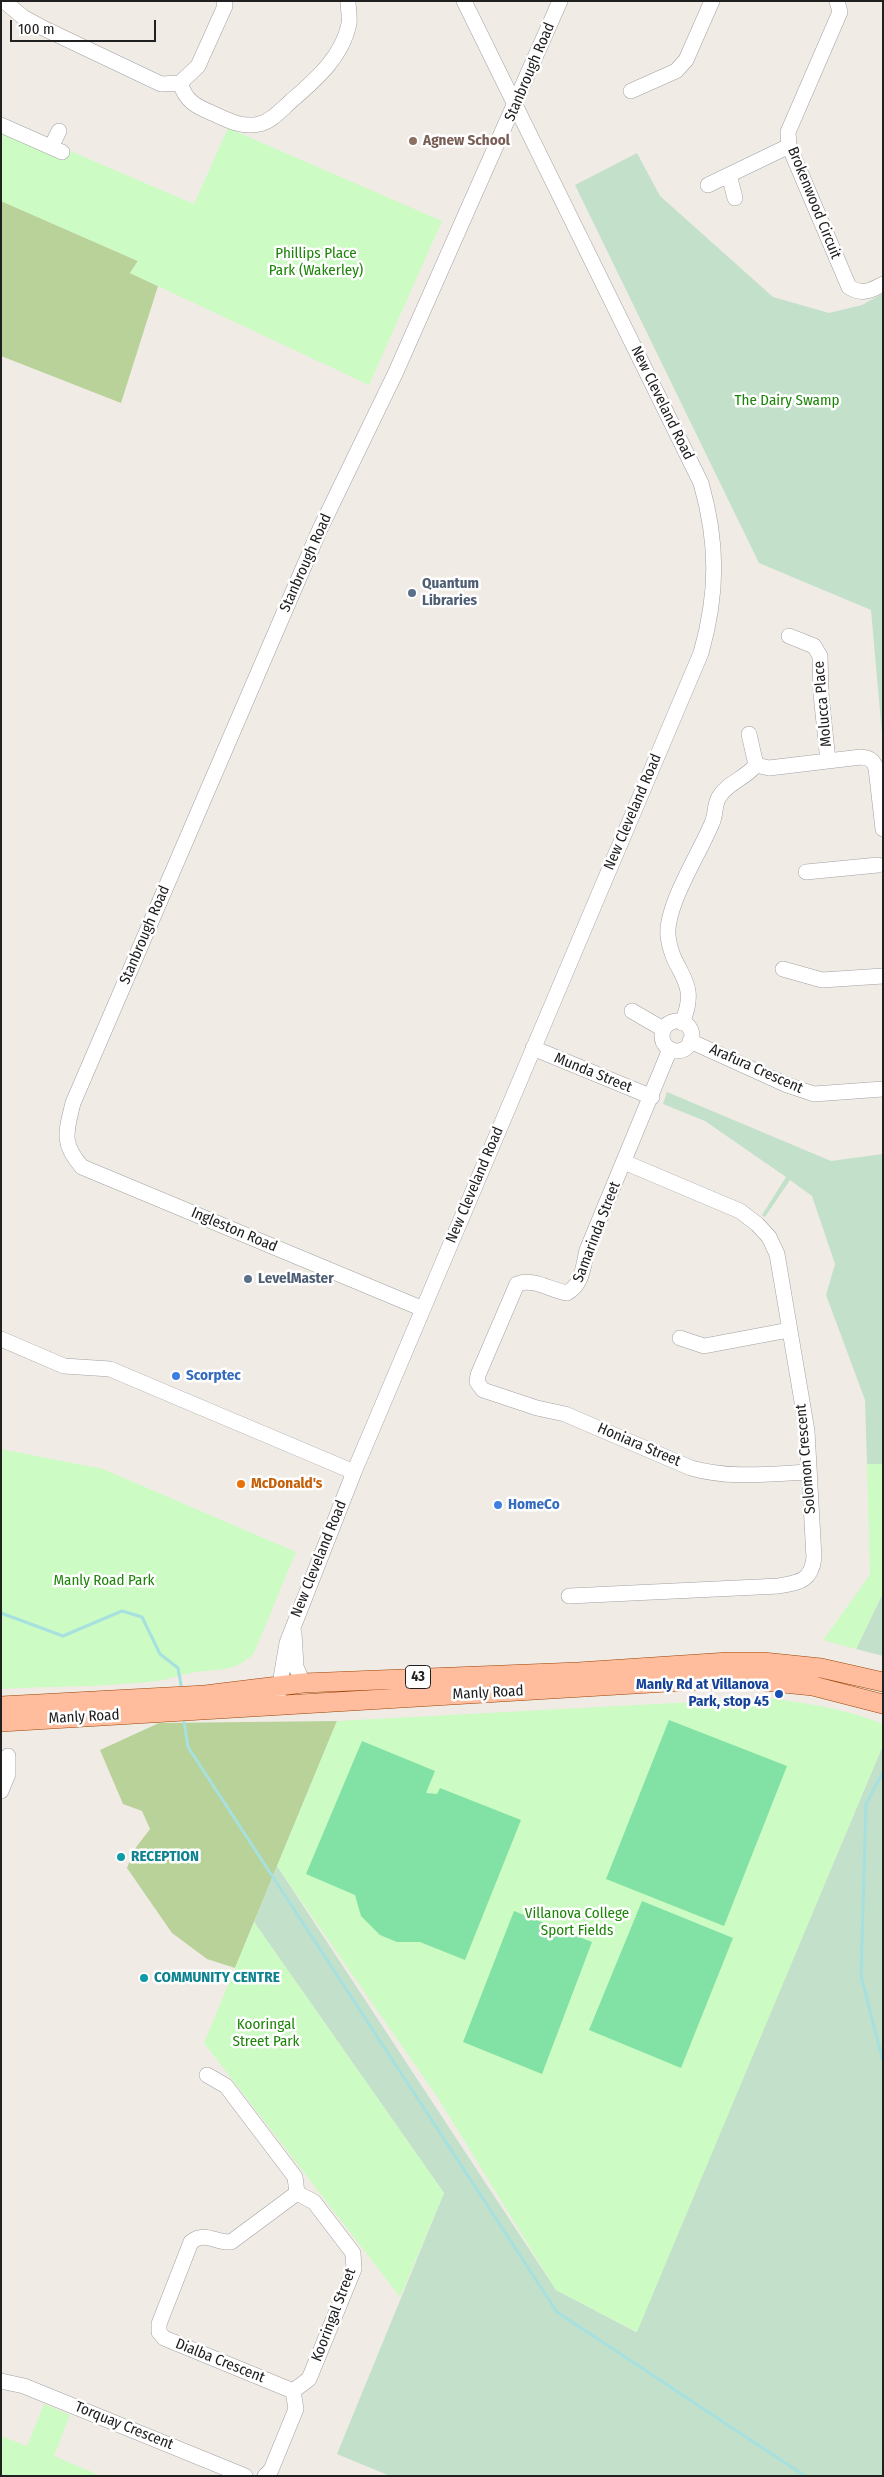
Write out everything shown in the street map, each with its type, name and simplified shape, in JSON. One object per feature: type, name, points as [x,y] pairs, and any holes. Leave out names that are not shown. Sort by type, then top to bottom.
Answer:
[{"type":"main road","name":"Manly Road","points":[[1,1706],[205,1695],[302,1683],[578,1672],[728,1662],[763,1662],[821,1668],[883,1682]]},
{"type":"main road","name":"Manly Road","points":[[1,1722],[734,1678],[812,1686],[883,1704]]},
{"type":"street","points":[[4,1],[23,17],[43,28],[161,84],[180,83],[190,76],[198,66],[225,6],[224,1]]},
{"type":"street","points":[[180,83],[184,95],[193,104],[232,122],[247,126],[262,124],[275,116],[309,86],[330,64],[342,43],[349,23],[348,1]]},
{"type":"street","name":"New Cleveland Road","points":[[276,1706],[272,1666],[279,1639],[293,1627],[354,1472],[700,653],[709,622],[714,591],[714,557],[710,515],[701,482],[464,1]]},
{"type":"street","name":"Stanbrough Road","points":[[66,1131],[73,1103],[320,529],[395,374],[516,105],[560,1]]},
{"type":"street","points":[[630,91],[676,71],[686,60],[712,1]]},
{"type":"street","name":"Brokenwood Circuit","points":[[837,1],[840,12],[788,132],[789,146],[849,287],[858,292],[870,292],[883,284]]},
{"type":"street","points":[[1,125],[56,150],[59,131]]},
{"type":"street","points":[[708,185],[789,146]]},
{"type":"street","points":[[729,175],[735,198]]},
{"type":"street","name":"Molucca Place","points":[[789,636],[814,646],[820,656],[821,694],[828,761]]},
{"type":"street","points":[[750,734],[756,765]]},
{"type":"street","points":[[756,765],[769,768],[861,757],[869,758],[874,762],[876,768],[883,829]]},
{"type":"street","points":[[682,1023],[690,1002],[690,992],[669,944],[670,915],[714,820],[719,797],[756,765]]},
{"type":"street","points":[[806,872],[881,864]]},
{"type":"street","points":[[783,969],[822,980],[883,976]]},
{"type":"street","points":[[632,1010],[664,1030]]},
{"type":"street","points":[[670,1023],[682,1023],[691,1032],[690,1041],[684,1048],[670,1049],[662,1038],[664,1030],[670,1023]]},
{"type":"street","name":"Arafura Crescent","points":[[690,1041],[807,1093],[883,1089]]},
{"type":"street","name":"Munda Street","points":[[533,1048],[652,1097]]},
{"type":"street","name":"Samarinda Street","points":[[477,1382],[478,1374],[517,1284],[526,1281],[567,1293],[576,1288],[580,1282],[587,1250],[652,1097],[670,1049]]},
{"type":"street","name":"Ingleston Road","points":[[66,1131],[70,1153],[82,1167],[423,1309]]},
{"type":"street","name":"Solomon Crescent","points":[[570,1596],[779,1586],[798,1583],[813,1570],[814,1558],[807,1431],[777,1254],[769,1237],[757,1224],[740,1211],[624,1162]]},
{"type":"street","points":[[680,1338],[704,1346],[789,1330]]},
{"type":"street","points":[[1,1339],[64,1366],[110,1369],[354,1472]]},
{"type":"street","name":"Honiara Street","points":[[477,1382],[483,1390],[536,1408],[565,1414],[691,1468],[728,1476],[808,1472]]},
{"type":"street","name":"New Cleveland Road","points":[[293,1627],[296,1644],[296,1667],[302,1683]]},
{"type":"street","points":[[1,1791],[8,1774],[8,1756]]},
{"type":"street","points":[[207,2076],[226,2086],[295,2177],[297,2193]]},
{"type":"street","name":"Dialba Crescent","points":[[293,2391],[164,2338],[159,2332],[158,2324],[191,2242],[198,2237],[207,2236],[224,2242],[232,2242],[297,2193]]},
{"type":"street","name":"Kooringal Street","points":[[293,2391],[309,2379],[354,2269],[355,2261],[353,2253],[314,2202],[297,2193]]},
{"type":"street","name":"Torquay Crescent","points":[[1,2381],[24,2386],[245,2476]]},
{"type":"street","points":[[265,2476],[271,2470],[296,2409],[293,2391]]},
{"type":"green space","name":"Phillips Place Park (Wakerley)","points":[[228,128],[442,221],[369,385],[130,273],[138,261],[1,201],[1,129],[68,150],[194,204]]},
{"type":"green space","name":"The Dairy Swamp","points":[[637,153],[660,196],[773,297],[829,313],[862,305],[883,293],[883,745],[871,610],[759,563],[575,185]]},
{"type":"green space","points":[[1,201],[138,261],[130,273],[158,286],[121,403],[1,356]]},
{"type":"green space","points":[[667,1092],[831,1161],[883,1154],[883,1464],[867,1464],[865,1400],[826,1295],[835,1264],[812,1196],[790,1180],[765,1217],[762,1215],[786,1177],[705,1121],[663,1104]]},
{"type":"green space","name":"Manly Road Park","points":[[1,1449],[103,1469],[296,1552],[254,1653],[247,1660],[232,1667],[191,1673],[157,1681],[1,1689]]},
{"type":"green space","points":[[867,1464],[883,1464],[883,1593],[856,1649],[823,1640],[870,1575]]},
{"type":"green space","points":[[883,1593],[883,1656],[856,1649]]},
{"type":"green space","name":"Villanova College Sport Fields","points":[[768,1698],[841,1710],[883,1724],[883,1745],[637,2332],[556,2290],[438,2098],[277,1866],[337,1721]]},
{"type":"green space","points":[[669,1720],[787,1766],[724,1926],[606,1879]]},
{"type":"green space","points":[[337,1721],[235,1968],[207,1959],[172,1933],[127,1868],[134,1850],[150,1829],[142,1811],[123,1804],[100,1750],[159,1723]]},
{"type":"green space","points":[[362,1741],[435,1771],[426,1793],[437,1794],[440,1788],[521,1820],[465,1960],[420,1942],[397,1942],[380,1935],[361,1916],[355,1895],[306,1874]]},
{"type":"green space","points":[[883,1745],[883,2476],[390,2476],[337,2454],[444,2193],[254,1922],[277,1866],[556,2290],[636,2332]]},
{"type":"green space","points":[[642,1901],[733,1938],[681,2068],[589,2030]]},
{"type":"green space","points":[[514,1911],[592,1942],[542,2074],[463,2042]]},
{"type":"green space","name":"Kooringal Street Park","points":[[254,1922],[444,2193],[400,2297],[204,2043]]},
{"type":"green space","points":[[44,2404],[70,2415],[54,2456],[101,2476],[1,2476],[1,2436],[27,2446]]},
{"type":"waterway","points":[[1,1613],[63,1636],[122,1611],[142,1617],[160,1654],[178,1668],[181,1685]]},
{"type":"waterway","points":[[184,1721],[188,1747],[557,2312],[805,2476]]},
{"type":"waterway","points":[[883,1772],[866,1804],[861,1976],[883,2061]]},
{"type":"place","name":"Agnew School","points":[[413,141]]},
{"type":"place","name":"Quantum Libraries","points":[[412,593]]},
{"type":"place","name":"LevelMaster","points":[[248,1279]]},
{"type":"place","name":"Scorptec","points":[[176,1376]]},
{"type":"place","name":"McDonald's","points":[[241,1484]]},
{"type":"place","name":"HomeCo","points":[[498,1505]]},
{"type":"place","name":"Manly Rd at Villanova Park, stop 45","points":[[779,1694]]},
{"type":"place","name":"RECEPTION","points":[[121,1857]]},
{"type":"place","name":"COMMUNITY CENTRE","points":[[144,1978]]}]
